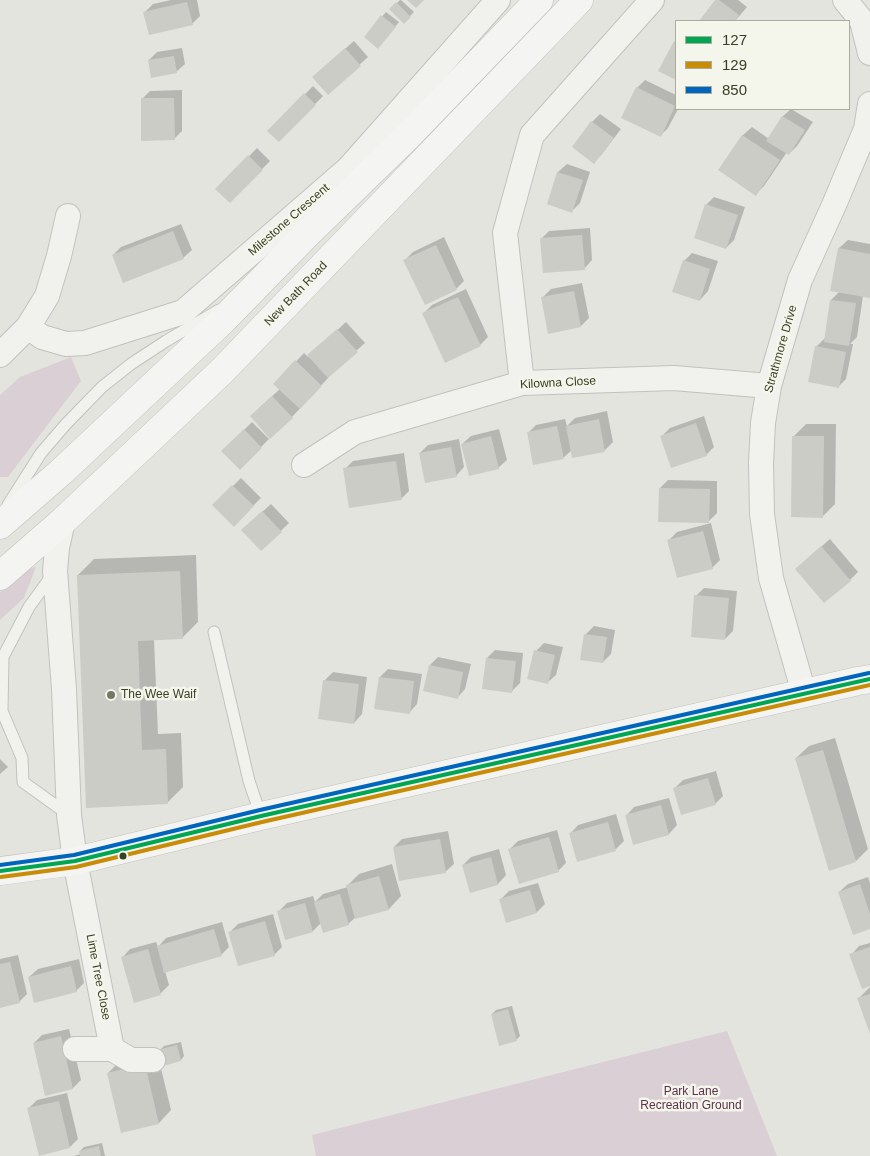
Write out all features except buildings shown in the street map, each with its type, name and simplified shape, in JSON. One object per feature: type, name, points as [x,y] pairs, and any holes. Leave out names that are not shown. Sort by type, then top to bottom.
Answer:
[{"type":"main road","points":[[0,525],[140,400],[222,321],[306,234],[406,138],[540,0]]},
{"type":"main road","name":"New Bath Road","points":[[0,576],[63,522],[222,370],[579,0]]},
{"type":"main road","points":[[0,871],[75,861],[261,816],[870,679]]},
{"type":"street","name":"Milestone Crescent","points":[[28,327],[42,337],[66,344],[85,343],[183,312],[349,168],[498,0]]},
{"type":"street","points":[[522,383],[505,232],[532,135],[652,0]]},
{"type":"street","points":[[845,0],[862,21],[870,53]]},
{"type":"street","name":"Strathmore Drive","points":[[804,693],[771,578],[762,514],[761,463],[763,423],[769,386],[800,280],[866,129],[870,104]]},
{"type":"street","points":[[0,355],[28,327],[47,296],[68,216]]},
{"type":"street","name":"Kilowna Close","points":[[304,465],[355,432],[522,383],[674,378],[769,386]]},
{"type":"street","name":"Lime Tree Close","points":[[63,522],[57,548],[55,571],[64,689],[69,815],[75,861],[112,1049]]},
{"type":"street","points":[[75,1049],[112,1049],[132,1060],[154,1060]]},
{"type":"lane","points":[[0,517],[41,453],[102,387],[131,364],[166,341],[250,292]]},
{"type":"lane","points":[[55,571],[28,607],[2,659],[1,712],[22,758],[23,782],[69,815]]},
{"type":"lane","points":[[214,632],[249,781],[261,816]]},
{"type":"green space","points":[[71,357],[81,381],[8,477],[0,478],[0,395],[20,377]]},
{"type":"green space","points":[[36,567],[24,598],[0,620],[0,592],[24,570]]},
{"type":"green space","name":"Park Lane Recreation Ground","points":[[727,1031],[777,1156],[316,1156],[312,1135]]},
{"type":"transit line","name":"850","points":[[0,865],[74,855],[260,810],[869,673]]},
{"type":"transit line","name":"127","points":[[0,871],[75,861],[261,816],[870,679]]},
{"type":"transit line","name":"129","points":[[1,877],[76,867],[262,822],[870,685]]},
{"type":"place","name":"The Wee Waif","points":[[111,695]]}]
